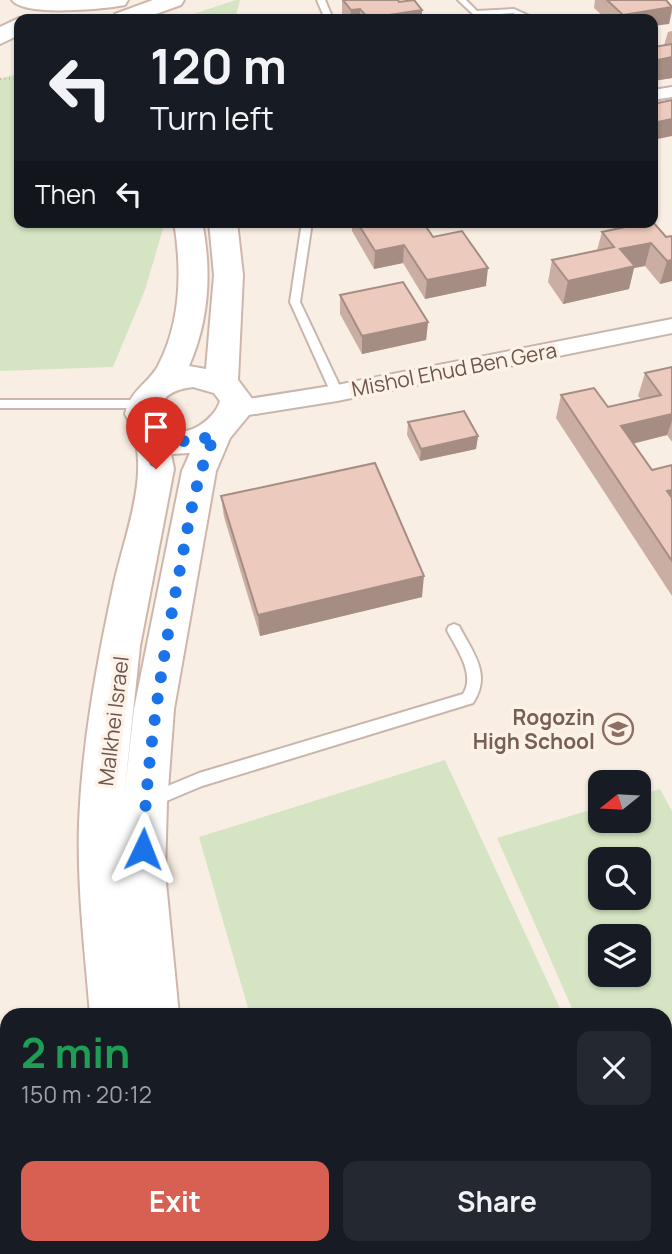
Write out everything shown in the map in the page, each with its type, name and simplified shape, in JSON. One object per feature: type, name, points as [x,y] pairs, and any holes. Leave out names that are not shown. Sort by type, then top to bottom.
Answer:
[{"type":"street","points":[[9,0],[29,14]]},
{"type":"street","points":[[23,0],[82,5],[117,0]]},
{"type":"street","points":[[96,14],[132,0]]},
{"type":"street","points":[[136,14],[173,0]]},
{"type":"street","points":[[152,406],[178,362],[194,273],[189,228]]},
{"type":"street","name":"Malkhei Israel","points":[[153,1008],[142,872],[145,803],[154,709],[199,471],[224,409],[220,365],[228,293],[228,258],[224,228]]},
{"type":"street","name":"Mishol Ehud Ben Gera","points":[[224,409],[337,393],[672,326]]},
{"type":"street","points":[[194,376],[224,409],[202,440],[174,441],[152,406],[194,376]]},
{"type":"street","name":"Malkhei Israel","points":[[114,1008],[102,883],[101,823],[112,706],[156,469],[152,406]]},
{"type":"lane","points":[[462,0],[475,14],[514,11],[521,14]]},
{"type":"lane","points":[[305,228],[295,302],[337,393]]},
{"type":"lane","points":[[0,404],[152,406]]},
{"type":"lane","points":[[145,803],[199,780],[468,699],[477,684],[454,630]]},
{"type":"green space","points":[[236,0],[240,0],[236,14],[193,14]]},
{"type":"green space","points":[[14,75],[14,228],[163,228],[145,290],[113,367],[0,371],[0,79]]},
{"type":"green space","points":[[445,760],[560,1008],[248,1008],[199,837]]},
{"type":"green space","points":[[660,789],[672,811],[672,1008],[572,1008],[497,838],[588,811],[588,833],[651,833],[651,792]]},
{"type":"building","points":[[343,0],[414,0],[422,10],[396,14],[364,14],[360,9],[351,10]]},
{"type":"building","points":[[607,0],[666,0],[672,7],[629,14],[622,14]]},
{"type":"building","points":[[672,44],[672,57],[658,60],[658,46]]},
{"type":"building","points":[[672,100],[672,119],[658,122],[658,103]]},
{"type":"building","points":[[361,228],[427,228],[433,237],[462,231],[488,268],[427,280],[404,245],[375,251]]},
{"type":"building","points":[[620,228],[658,228],[666,237],[672,236],[672,260],[667,261],[651,243],[620,249],[635,266],[568,281],[552,260],[614,247],[602,232]]},
{"type":"building","points":[[403,282],[428,322],[362,336],[340,295]]},
{"type":"building","points":[[672,367],[672,414],[621,426],[652,470],[672,465],[672,490],[667,491],[672,498],[672,561],[561,395],[594,388],[608,407],[661,395],[645,373]]},
{"type":"building","points":[[464,411],[478,436],[421,449],[408,422]]},
{"type":"building","points":[[375,463],[424,576],[258,615],[221,496]]},
{"type":"place","name":"Rogozin High School","points":[[618,729]]},
{"type":"route","points":[[143,849],[154,709],[199,471],[215,435],[188,442],[174,441],[151,431],[156,469]]}]
